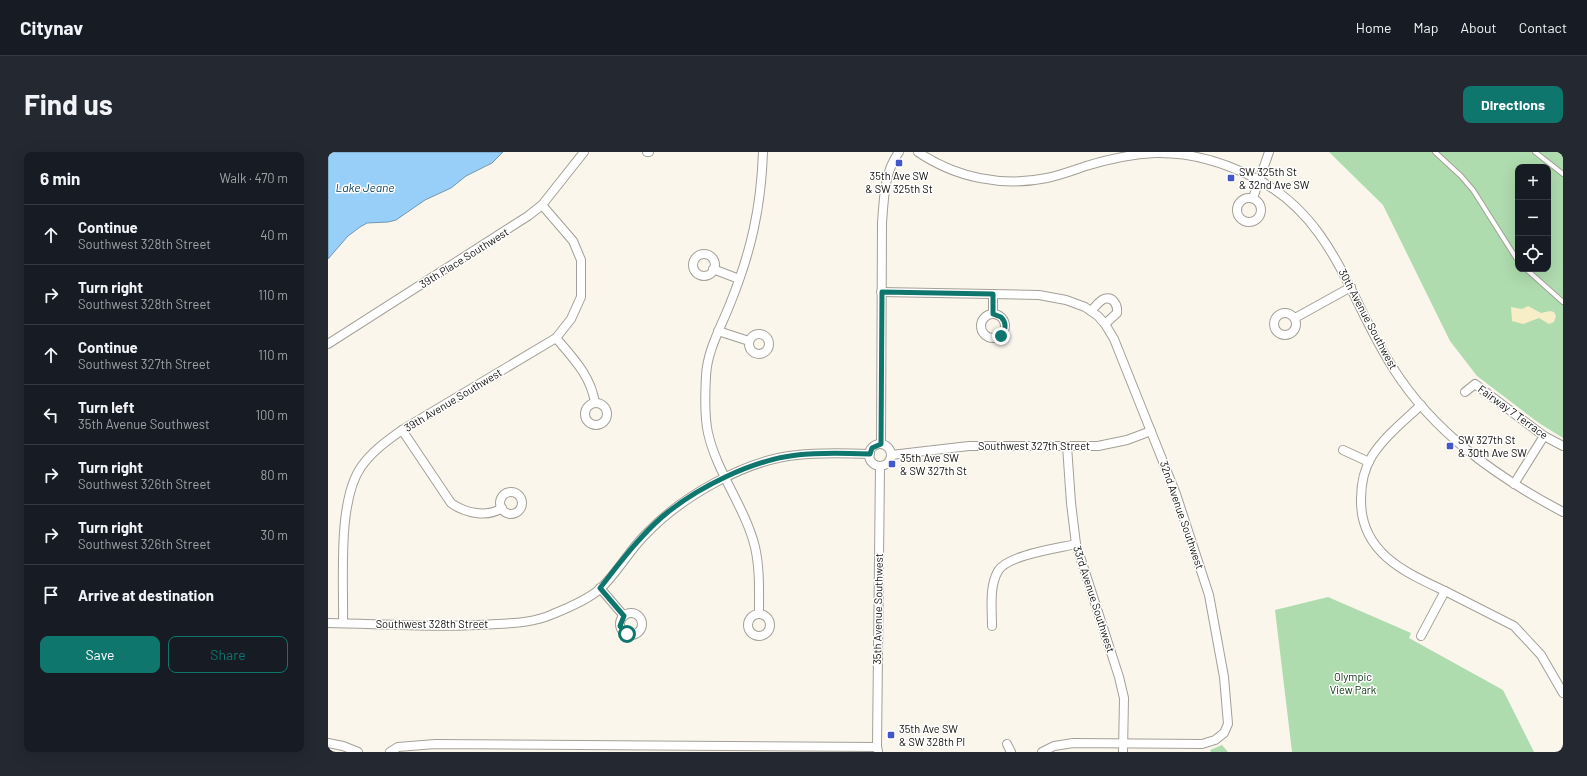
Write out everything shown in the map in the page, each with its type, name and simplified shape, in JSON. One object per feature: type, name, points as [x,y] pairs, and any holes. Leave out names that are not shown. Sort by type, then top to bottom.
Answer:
[{"type":"street","name":"39th Place Southwest","points":[[328,344],[515,225],[542,205],[584,152]]},
{"type":"street","points":[[759,614],[759,579],[755,548],[742,511],[726,478],[708,433],[706,411],[706,373],[718,331],[752,242],[759,208],[763,152]]},
{"type":"street","points":[[881,444],[882,223],[884,188],[899,152]]},
{"type":"street","name":"30th Avenue Southwest","points":[[918,152],[930,160],[956,172],[983,179],[1013,181],[1048,178],[1125,156],[1156,152],[1184,154],[1211,160],[1237,169],[1259,180],[1286,197],[1311,222],[1324,239],[1393,368],[1421,405]]},
{"type":"street","points":[[1253,198],[1269,152]]},
{"type":"street","name":"39th Avenue Southwest","points":[[343,623],[345,517],[351,488],[361,467],[370,456],[402,430],[556,338],[571,319],[579,304],[582,285],[582,266],[580,254],[573,241],[542,205]]},
{"type":"street","points":[[713,269],[739,279]]},
{"type":"street","points":[[1295,318],[1351,287]]},
{"type":"street","name":"32nd Avenue Southwest","points":[[882,292],[1039,295],[1066,300],[1091,311],[1098,316],[1114,339],[1191,534],[1209,595],[1224,677],[1228,724],[1224,733],[1214,740],[1202,744],[1123,743]]},
{"type":"street","points":[[993,294],[993,314]]},
{"type":"street","points":[[1091,311],[1103,300],[1107,299],[1115,302],[1118,310],[1117,313],[1105,324]]},
{"type":"street","points":[[718,331],[749,341]]},
{"type":"street","points":[[556,338],[583,371],[591,387],[595,403]]},
{"type":"street","name":"Fairway 7 Terrace","points":[[1465,392],[1475,384],[1544,436],[1563,446]]},
{"type":"street","points":[[1563,512],[1514,484],[1471,455],[1421,405],[1390,433],[1369,462],[1362,479],[1361,515],[1367,535],[1376,547],[1412,575],[1514,626],[1541,655],[1563,693]]},
{"type":"street","points":[[402,430],[451,503],[458,508],[477,513],[496,512],[502,508]]},
{"type":"street","name":"Southwest 327th Street","points":[[891,455],[969,446],[1098,446],[1127,440],[1151,431]]},
{"type":"street","points":[[1514,484],[1544,436]]},
{"type":"street","points":[[881,444],[887,446],[891,455],[887,464],[880,466],[874,463],[870,454],[872,448],[881,444]]},
{"type":"street","name":"33rd Avenue Southwest","points":[[1067,446],[1076,544],[1119,677],[1124,698],[1123,752]]},
{"type":"street","points":[[1343,450],[1369,462]]},
{"type":"street","points":[[726,478],[745,469],[796,455],[835,453],[870,454]]},
{"type":"street","name":"35th Avenue Southwest","points":[[877,750],[880,466]]},
{"type":"street","name":"Southwest 328th Street","points":[[328,623],[470,626],[522,622],[552,615],[579,602],[600,588],[634,547],[662,517],[704,489],[726,478]]},
{"type":"street","points":[[992,626],[992,588],[997,573],[1002,566],[1013,560],[1076,544]]},
{"type":"street","points":[[600,588],[624,616]]},
{"type":"street","points":[[1421,636],[1445,591]]},
{"type":"street","points":[[1042,752],[1054,746],[1073,743],[1123,743]]},
{"type":"street","points":[[328,744],[343,746],[358,752]]},
{"type":"street","points":[[390,752],[398,747],[416,744],[494,749],[877,750]]},
{"type":"lane","points":[[1535,152],[1563,174]]},
{"type":"lane","points":[[1437,153],[1473,190],[1515,256]]},
{"type":"lane","points":[[1529,272],[1563,302]]},
{"type":"green space","points":[[1329,152],[1563,152],[1563,438],[1539,423],[1477,376],[1450,341],[1383,205]]},
{"type":"green space","name":"Olympic View Park","points":[[1328,597],[1411,633],[1409,638],[1503,690],[1534,752],[1292,752],[1275,610]]},
{"type":"green space","points":[[1222,745],[1228,752],[1211,752],[1210,750]]},
{"type":"sand","points":[[1528,306],[1541,313],[1550,311],[1554,312],[1556,316],[1554,322],[1549,324],[1539,318],[1523,324],[1512,321],[1511,307],[1522,309]]},
{"type":"water","name":"Lake Jeane","points":[[328,152],[503,152],[492,163],[466,176],[451,188],[425,200],[396,220],[367,223],[360,227],[348,236],[328,259]]},
{"type":"place","name":"35th Ave SW & SW 325th St","points":[[899,163]]},
{"type":"place","name":"SW 325th St & 32nd Ave SW","points":[[1231,178]]},
{"type":"place","name":"SW 327th St & 30th Ave SW","points":[[1450,446]]},
{"type":"place","name":"35th Ave SW & SW 327th St","points":[[892,464]]},
{"type":"place","name":"35th Ave SW & SW 328th Pl","points":[[891,735]]},
{"type":"route","points":[[627,634],[621,630],[620,626],[621,619],[624,616],[600,588],[662,517],[685,500],[704,489],[745,469],[796,455],[835,453],[870,454],[872,448],[881,444],[882,292],[993,294],[993,314],[1001,317],[1005,324],[1004,332],[1001,336]]}]
